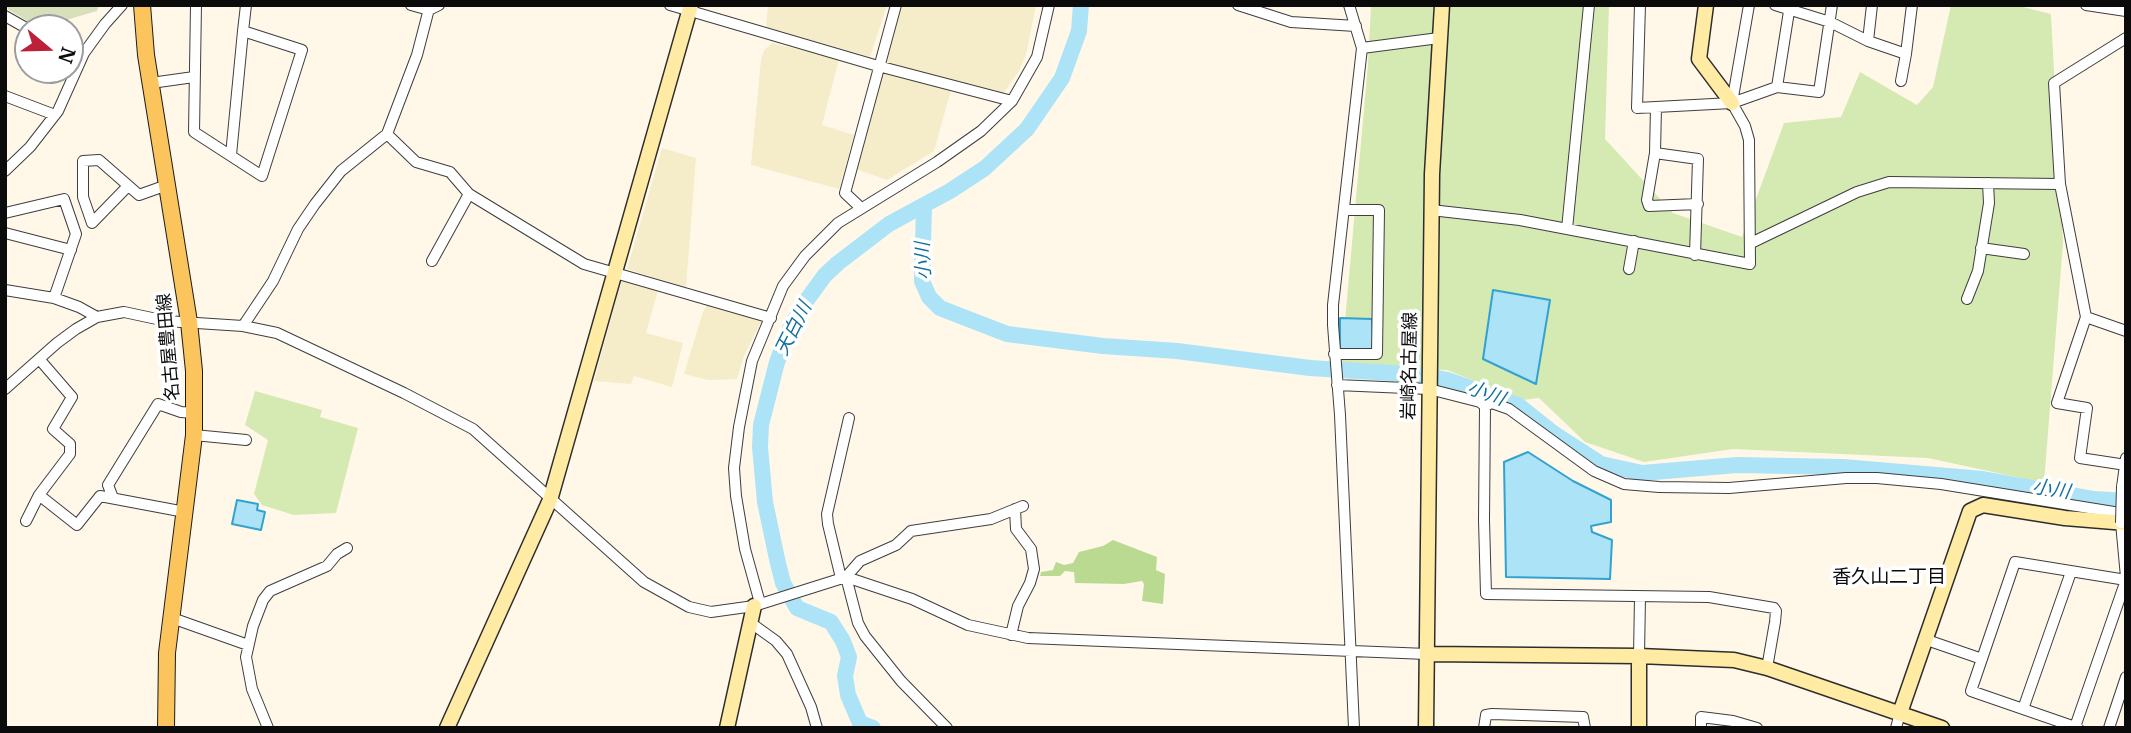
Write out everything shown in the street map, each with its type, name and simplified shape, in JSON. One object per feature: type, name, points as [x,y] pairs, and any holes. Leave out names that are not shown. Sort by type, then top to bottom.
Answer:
[{"type":"main road","name":"名古屋豊田線","points":[[142,5],[194,371],[194,435],[165,686],[166,728]]},
{"type":"street","points":[[84,53],[105,23],[122,5]]},
{"type":"street","points":[[196,5],[194,132],[262,176],[302,50],[243,31]]},
{"type":"street","points":[[231,155],[246,5]]},
{"type":"street","points":[[411,5],[429,8],[439,5]]},
{"type":"street","points":[[670,5],[690,8],[878,66],[1012,101]]},
{"type":"street","points":[[861,208],[845,193],[896,5]]},
{"type":"street","points":[[727,728],[757,605],[736,496],[734,468],[752,361],[783,286],[805,256],[838,223],[937,163],[981,131],[1012,101],[1037,57],[1049,5]]},
{"type":"street","points":[[1238,5],[1291,22],[1356,26]]},
{"type":"street","points":[[1349,5],[1362,48],[1333,305],[1354,728]]},
{"type":"street","name":"岩崎名古屋線","points":[[1426,728],[1432,210],[1442,5]]},
{"type":"street","points":[[1567,229],[1589,5]]},
{"type":"street","points":[[1640,5],[1637,108],[1732,103],[1777,87],[1819,92],[1832,5]]},
{"type":"street","points":[[1432,210],[1520,220],[1750,264],[1749,140],[1745,126],[1732,103],[1699,59],[1706,5]]},
{"type":"street","points":[[1732,103],[1749,5]]},
{"type":"street","points":[[1775,5],[1789,7],[1830,22],[1868,41],[1906,54]]},
{"type":"street","points":[[1868,41],[1872,5]]},
{"type":"street","points":[[1901,80],[1912,5]]},
{"type":"street","points":[[2086,5],[2126,11]]},
{"type":"street","points":[[1777,87],[1789,7]]},
{"type":"street","points":[[243,326],[273,281],[298,229],[315,204],[341,171],[387,134],[417,55],[429,8]]},
{"type":"street","points":[[447,728],[550,500],[690,8]]},
{"type":"street","points":[[1362,48],[1439,38]]},
{"type":"street","points":[[2126,38],[2054,83],[2060,184],[2087,317],[2057,403],[2087,408],[2080,458],[2125,463],[2122,487],[2126,579],[2076,727],[1971,691],[2015,562],[2126,579]]},
{"type":"street","points":[[151,83],[194,78]]},
{"type":"street","points":[[5,171],[30,148],[55,115],[70,84]]},
{"type":"street","points":[[5,96],[55,115]]},
{"type":"street","points":[[1656,107],[1655,153],[1647,200],[1649,206],[1698,204]]},
{"type":"street","points":[[387,134],[416,162],[450,172],[469,194],[584,264],[771,318]]},
{"type":"street","points":[[1655,153],[1699,159],[1695,255]]},
{"type":"street","points":[[128,186],[92,223],[83,197],[83,160],[99,160],[139,195],[167,186]]},
{"type":"street","points":[[1751,243],[1857,192],[1889,182],[2060,184]]},
{"type":"street","points":[[1968,299],[1978,271],[1989,203],[1988,183]]},
{"type":"street","points":[[432,261],[469,194]]},
{"type":"street","points":[[5,213],[64,199],[76,234],[54,298]]},
{"type":"street","points":[[1335,358],[1377,354],[1379,210],[1343,210]]},
{"type":"street","points":[[5,233],[71,250]]},
{"type":"street","points":[[1629,269],[1634,241]]},
{"type":"street","points":[[1981,248],[2024,254]]},
{"type":"street","points":[[5,290],[54,298],[97,317]]},
{"type":"street","points":[[5,389],[76,329],[97,317],[124,312],[166,321],[243,326],[277,333],[473,429],[643,582],[679,603],[711,611],[757,605],[844,578],[912,599],[968,625],[1028,638],[1352,652],[1718,658],[1768,668],[1942,728]]},
{"type":"street","points":[[2087,317],[2126,331]]},
{"type":"street","points":[[26,521],[39,495],[70,454],[70,444],[52,429],[72,397],[40,360]]},
{"type":"street","points":[[1337,382],[1429,386],[1485,406]]},
{"type":"street","points":[[113,498],[108,485],[159,404],[181,412],[194,413]]},
{"type":"street","points":[[1485,406],[1492,404],[1508,409],[1594,471],[1624,484],[1729,488],[1877,478],[1941,484],[2123,519]]},
{"type":"street","points":[[1485,406],[1486,594],[1709,597],[1774,608],[1775,622],[1768,668]]},
{"type":"street","points":[[849,418],[827,514],[858,623],[865,636],[901,681],[947,728]]},
{"type":"street","points":[[194,435],[246,440]]},
{"type":"street","points":[[39,495],[77,525],[100,496],[185,512]]},
{"type":"street","points":[[1896,728],[1970,511],[1983,505],[2065,518],[2123,519]]},
{"type":"street","points":[[844,578],[860,561],[896,545],[911,531],[991,519],[1019,507],[1016,528],[1031,549],[1034,569],[1018,606],[1012,635]]},
{"type":"street","points":[[268,728],[252,689],[246,657],[263,600],[270,591],[327,566],[337,554],[347,548]]},
{"type":"street","points":[[2023,709],[2071,572]]},
{"type":"street","points":[[1639,728],[1640,597]]},
{"type":"street","points":[[172,618],[248,645]]},
{"type":"street","points":[[751,623],[776,641],[787,654],[811,707],[817,728]]},
{"type":"street","points":[[1927,640],[1982,659]]},
{"type":"street","points":[[2109,728],[2126,677]]},
{"type":"street","points":[[1484,728],[1486,715],[1492,714],[1583,717],[1585,728]]},
{"type":"street","points":[[1701,728],[1700,717],[1733,721],[1757,728]]},
{"type":"shaded area","points":[[768,5],[887,5],[870,57],[766,27]]},
{"type":"shaded area","points":[[898,5],[1036,5],[1026,55],[1003,94],[882,61]]},
{"type":"shaded area","points":[[772,43],[839,59],[822,125],[854,135],[839,189],[751,165],[761,60],[764,50]]},
{"type":"shaded area","points":[[886,71],[951,90],[934,151],[887,180],[853,168],[879,73]]},
{"type":"shaded area","points":[[662,148],[696,158],[686,288],[627,269]]},
{"type":"shaded area","points":[[622,279],[658,290],[646,333],[683,343],[672,387],[634,376],[631,384],[594,381]]},
{"type":"shaded area","points":[[708,303],[761,322],[744,356],[737,379],[708,380],[684,374]]},
{"type":"green space","points":[[5,5],[99,5],[97,11],[84,15],[16,14]]},
{"type":"green space","points":[[1371,5],[1609,5],[1605,139],[1673,213],[1742,237],[1784,123],[1841,117],[1860,72],[1917,105],[1933,87],[1951,5],[2015,5],[2051,14],[2063,243],[2044,483],[1928,458],[1733,449],[1644,462],[1585,442],[1539,398],[1523,400],[1447,370],[1341,366]]},
{"type":"green space","points":[[255,391],[322,410],[320,417],[358,428],[336,513],[294,515],[262,505],[254,494],[268,440],[245,425]]},
{"type":"green space","points":[[1113,540],[1157,557],[1156,570],[1165,574],[1163,604],[1142,601],[1142,581],[1124,584],[1075,583],[1074,572],[1065,571],[1060,576],[1040,576],[1041,572],[1053,570],[1056,562],[1064,565],[1073,563],[1079,552],[1103,546]]},
{"type":"water","points":[[1493,290],[1550,300],[1536,384],[1483,359]]},
{"type":"water","points":[[1340,318],[1372,319],[1374,352],[1340,350]]},
{"type":"water","points":[[1528,452],[1573,481],[1611,500],[1611,522],[1591,526],[1592,532],[1612,540],[1610,579],[1506,577],[1504,462]]},
{"type":"water","points":[[237,500],[258,504],[257,510],[265,512],[261,530],[232,524]]},
{"type":"waterway","name":"天白川","points":[[873,728],[860,723],[848,695],[845,676],[849,657],[843,641],[831,622],[797,608],[783,583],[765,502],[760,447],[761,425],[777,362],[791,326],[825,275],[889,224],[950,191],[985,168],[1027,129],[1062,78],[1079,31],[1081,5]]},
{"type":"waterway","name":"小川","points":[[924,206],[922,281],[929,297],[940,308],[1007,334],[1310,368],[1422,375],[1448,380],[1518,405],[1553,433],[1601,464],[1642,473],[1737,465],[1843,467],[1983,479],[2094,499],[2126,501]]},
{"type":"district","name":"香久山二丁目","points":[[1889,578]]}]
